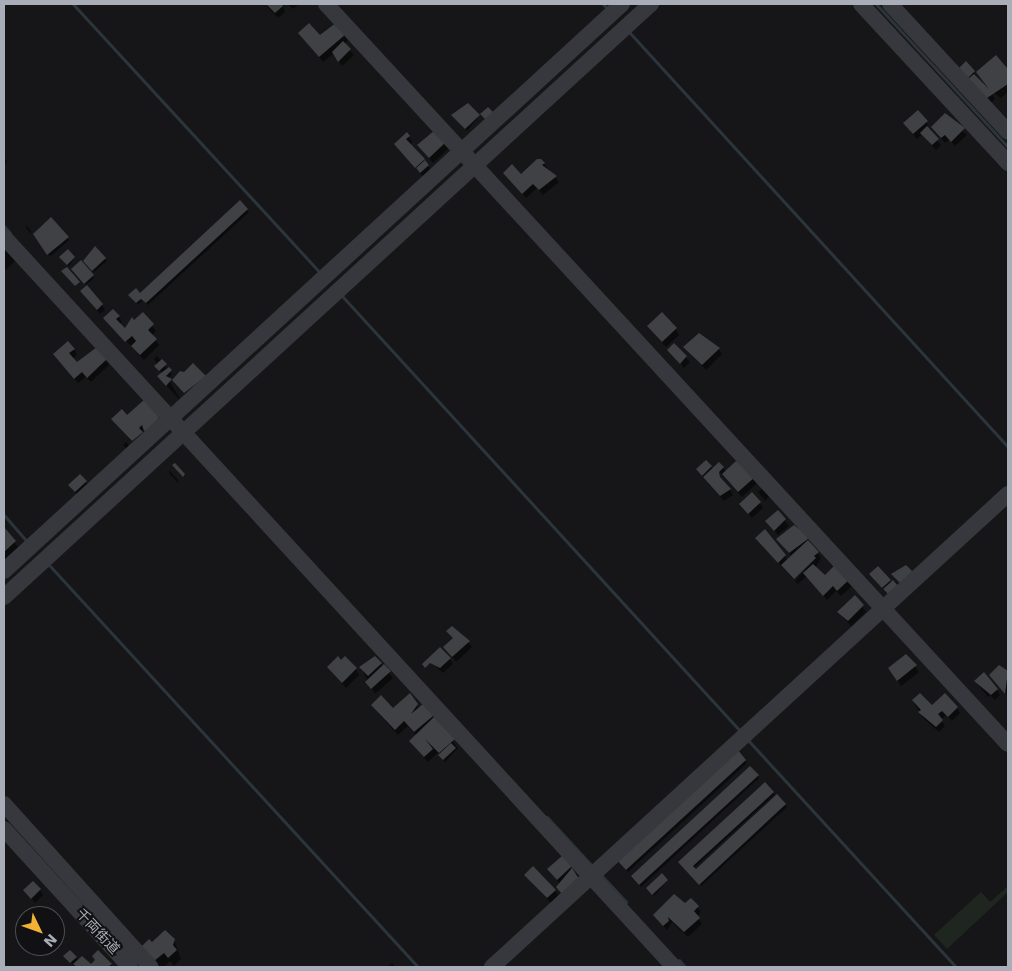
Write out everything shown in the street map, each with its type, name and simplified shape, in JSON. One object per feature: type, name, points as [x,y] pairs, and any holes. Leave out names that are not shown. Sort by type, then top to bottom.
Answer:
[{"type":"street","points":[[326,4],[887,606],[1008,744]]},
{"type":"street","points":[[614,23],[622,4]]},
{"type":"street","points":[[4,597],[33,556],[326,283],[468,157],[614,23],[651,4]]},
{"type":"street","points":[[862,4],[1008,163]]},
{"type":"street","points":[[890,4],[1008,132]]},
{"type":"street","points":[[4,237],[595,873],[674,967]]},
{"type":"street","points":[[492,967],[1008,494]]},
{"type":"street","points":[[4,571],[33,556]]},
{"type":"street","points":[[4,804],[151,967]]},
{"type":"street","name":"千両街道","points":[[4,829],[130,967]]},
{"type":"shaded area","points":[[1008,886],[1008,892],[947,949],[934,935],[981,892],[990,902]]},
{"type":"building","points":[[266,4],[281,4],[283,6],[275,13]]},
{"type":"building","points":[[337,22],[346,34],[319,57],[298,33],[309,23],[320,35]]},
{"type":"building","points":[[343,41],[351,49],[338,62],[332,52]]},
{"type":"building","points":[[996,55],[1007,68],[1008,84],[987,98],[968,79],[974,74],[989,89],[976,72]]},
{"type":"building","points":[[966,61],[975,71],[968,78],[959,68]]},
{"type":"building","points":[[468,103],[480,115],[465,129],[451,115]]},
{"type":"building","points":[[488,107],[494,113],[486,120],[480,114]]},
{"type":"building","points":[[918,110],[928,121],[913,134],[903,123]]},
{"type":"building","points":[[945,113],[965,128],[951,142],[945,135],[941,138],[931,127]]},
{"type":"building","points":[[927,126],[939,139],[932,145],[920,133]]},
{"type":"building","points":[[435,130],[446,142],[429,158],[417,145]]},
{"type":"building","points":[[407,132],[410,136],[406,139],[425,159],[415,168],[394,144]]},
{"type":"building","points":[[537,159],[541,159],[545,163],[542,165],[557,176],[539,190],[533,184],[522,194],[503,173],[512,164],[521,174]]},
{"type":"building","points":[[425,160],[429,165],[420,173],[416,168]]},
{"type":"building","points":[[240,200],[248,209],[146,303],[141,299],[136,303],[128,295],[136,288],[140,293]]},
{"type":"building","points":[[51,217],[69,237],[47,255],[33,234]]},
{"type":"building","points":[[95,246],[106,258],[92,271],[83,261]]},
{"type":"building","points":[[68,249],[75,257],[67,265],[59,257]]},
{"type":"building","points":[[81,260],[94,275],[84,284],[71,269]]},
{"type":"building","points":[[67,267],[80,282],[75,286],[61,271]]},
{"type":"building","points":[[87,285],[103,304],[97,310],[80,291]]},
{"type":"building","points":[[113,309],[120,316],[116,319],[125,328],[132,317],[134,320],[143,312],[154,324],[148,330],[157,339],[140,355],[131,346],[136,341],[132,336],[125,342],[103,318]]},
{"type":"building","points":[[662,312],[677,328],[662,342],[647,326]]},
{"type":"building","points":[[699,333],[720,348],[702,365],[683,347]]},
{"type":"building","points":[[68,341],[75,349],[69,353],[77,362],[97,347],[107,359],[87,378],[82,372],[74,379],[53,354]]},
{"type":"building","points":[[674,343],[687,356],[680,364],[667,350]]},
{"type":"building","points":[[162,359],[167,364],[159,371],[154,366]]},
{"type":"building","points":[[193,363],[206,376],[184,393],[172,380],[180,371],[184,372]]},
{"type":"building","points":[[169,367],[172,370],[166,376],[172,379],[166,386],[157,376]]},
{"type":"building","points":[[145,399],[159,418],[147,430],[144,431],[142,425],[139,428],[143,432],[132,441],[111,419],[122,409],[127,415]]},
{"type":"building","points":[[706,460],[712,466],[702,476],[696,469]]},
{"type":"building","points":[[736,461],[755,477],[738,492],[722,474]]},
{"type":"building","points":[[719,462],[724,467],[719,472],[720,477],[731,489],[720,496],[703,477]]},
{"type":"building","points":[[175,463],[185,474],[183,477],[172,465]]},
{"type":"building","points":[[80,474],[87,481],[75,492],[68,485]]},
{"type":"building","points":[[752,492],[761,502],[748,514],[739,504]]},
{"type":"building","points":[[778,510],[786,519],[774,531],[765,521]]},
{"type":"building","points":[[794,525],[799,529],[801,527],[808,539],[789,553],[776,539]]},
{"type":"building","points":[[4,527],[16,541],[4,552]]},
{"type":"building","points":[[765,529],[786,555],[778,563],[755,538]]},
{"type":"building","points":[[808,540],[819,552],[814,556],[816,558],[794,579],[781,565]]},
{"type":"building","points":[[813,564],[825,575],[836,564],[850,579],[837,591],[833,586],[823,596],[803,573]]},
{"type":"building","points":[[906,565],[913,572],[901,584],[891,574]]},
{"type":"building","points":[[878,566],[891,580],[882,588],[869,574]]},
{"type":"building","points":[[893,580],[898,586],[888,594],[883,589]]},
{"type":"building","points":[[855,595],[864,605],[848,621],[837,612]]},
{"type":"building","points":[[452,626],[470,641],[452,657],[443,647],[453,638],[446,631]]},
{"type":"building","points":[[440,647],[451,658],[440,668],[430,663],[425,668],[422,664]]},
{"type":"building","points":[[906,654],[917,665],[897,681],[888,668]]},
{"type":"building","points":[[338,656],[341,660],[345,656],[357,668],[342,683],[327,667]]},
{"type":"building","points":[[375,656],[382,663],[368,676],[359,667]]},
{"type":"building","points":[[384,664],[391,671],[371,689],[365,682]]},
{"type":"building","points":[[999,665],[1008,671],[1005,694],[989,675]]},
{"type":"building","points":[[984,672],[998,689],[991,695],[974,681]]},
{"type":"building","points":[[410,693],[418,704],[411,714],[423,704],[433,716],[414,732],[404,721],[395,730],[371,705],[381,695],[393,708]]},
{"type":"building","points":[[920,693],[932,705],[945,693],[958,707],[948,717],[942,711],[938,714],[943,720],[936,727],[918,712],[921,710],[912,700]]},
{"type":"building","points":[[434,717],[455,739],[439,753],[425,739],[433,749],[424,757],[409,741]]},
{"type":"building","points":[[451,743],[456,748],[443,760],[438,755]]},
{"type":"building","points":[[738,750],[746,760],[626,870],[617,860]]},
{"type":"building","points":[[750,766],[759,775],[639,885],[631,876]]},
{"type":"building","points":[[765,782],[774,792],[693,866],[696,869],[777,794],[786,804],[699,885],[678,862]]},
{"type":"building","points":[[562,856],[572,866],[557,880],[547,869]]},
{"type":"building","points":[[533,866],[556,890],[547,898],[524,875]]},
{"type":"building","points":[[572,868],[579,879],[562,894],[556,887]]},
{"type":"building","points":[[662,873],[668,880],[652,895],[646,888]]},
{"type":"building","points":[[33,881],[41,889],[31,899],[23,890]]},
{"type":"building","points":[[674,894],[685,903],[691,898],[699,906],[694,911],[700,918],[684,932],[668,917],[669,921],[663,926],[653,915]]},
{"type":"building","points":[[165,930],[175,939],[173,945],[177,950],[168,958],[164,953],[154,961],[141,947],[149,939],[152,942]]},
{"type":"building","points":[[70,950],[77,957],[70,963],[63,956]]},
{"type":"building","points":[[98,950],[112,964],[108,967],[77,967],[73,964],[82,956],[91,964],[95,960],[92,956]]},
{"type":"waterway","points":[[73,4],[321,274]]},
{"type":"waterway","points":[[603,4],[607,8]]},
{"type":"waterway","points":[[876,4],[1008,147]]},
{"type":"waterway","points":[[630,33],[1008,447]]},
{"type":"waterway","points":[[4,226],[10,233]]},
{"type":"waterway","points":[[343,297],[741,732]]},
{"type":"waterway","points":[[4,515],[26,540]]},
{"type":"waterway","points":[[50,566],[418,967]]},
{"type":"waterway","points":[[747,739],[956,967]]},
{"type":"waterway","points":[[547,817],[593,867]]},
{"type":"waterway","points":[[601,875],[626,902]]},
{"type":"waterway","points":[[679,960],[685,967]]}]
